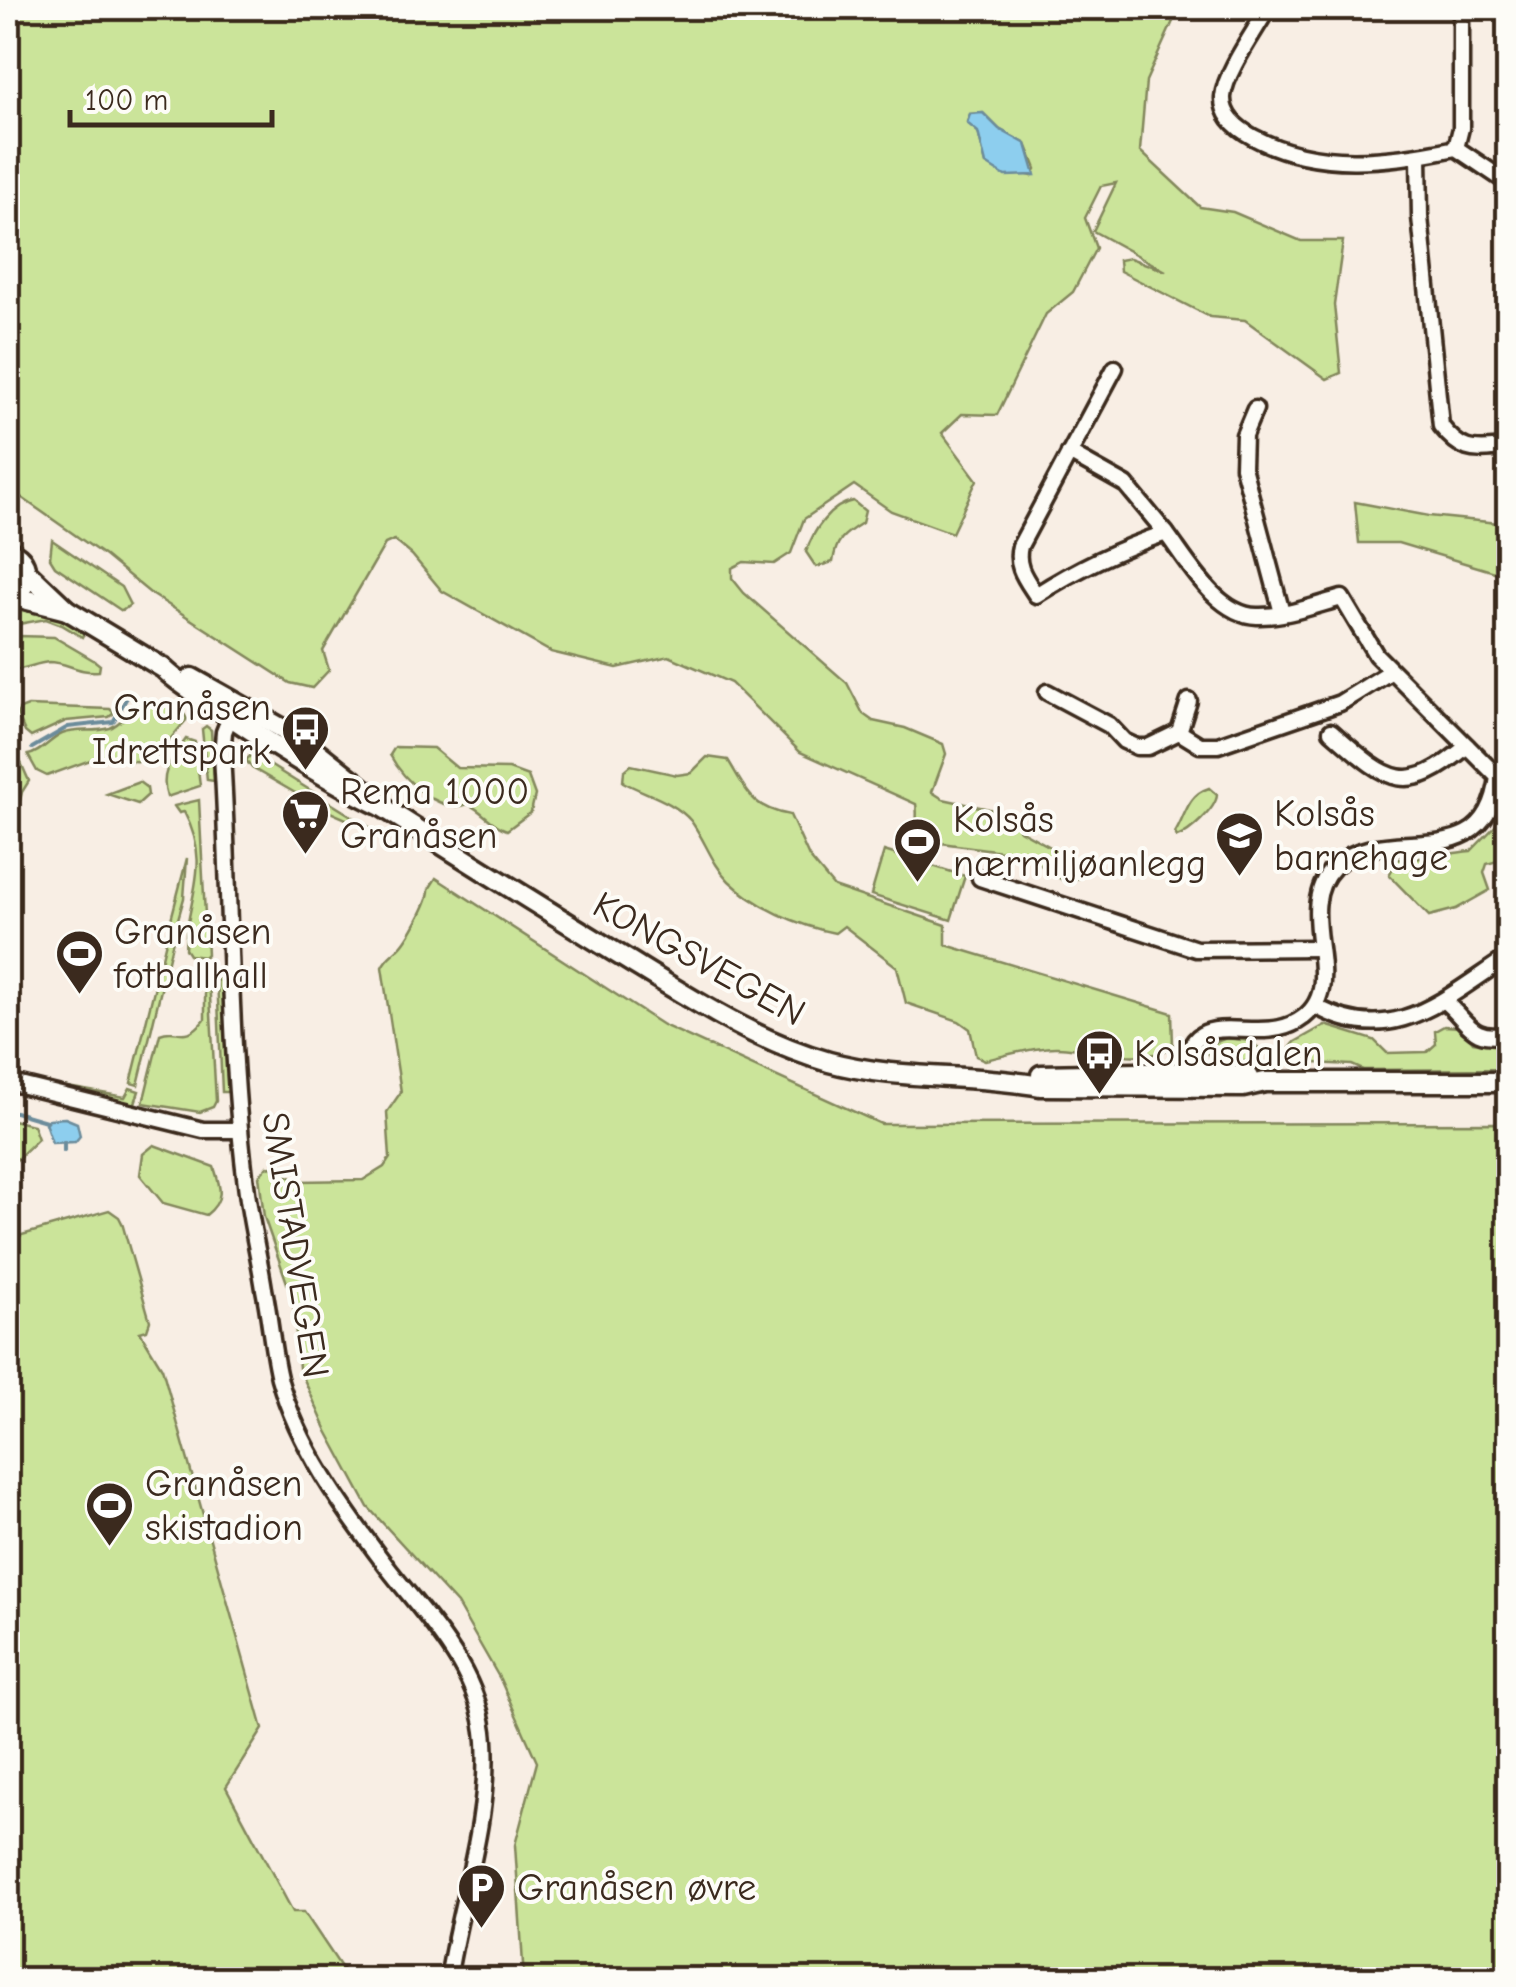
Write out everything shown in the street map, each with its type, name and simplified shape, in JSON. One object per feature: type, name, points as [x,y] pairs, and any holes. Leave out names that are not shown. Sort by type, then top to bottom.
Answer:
[{"type":"main road","name":"KONGSVEGEN","points":[[8,550],[21,558],[27,572],[68,610],[163,668],[174,679],[234,709],[348,790],[381,806],[698,1004],[787,1048],[872,1072],[1040,1086],[1185,1080],[1243,1087],[1265,1082],[1508,1082]]},
{"type":"main road","name":"KONGSVEGEN","points":[[10,597],[24,587],[27,572]]},
{"type":"main road","name":"KONGSVEGEN","points":[[10,597],[68,610]]},
{"type":"street","points":[[1268,8],[1223,96],[1226,112],[1234,124],[1278,150],[1305,157],[1349,161],[1419,156],[1456,148],[1508,183]]},
{"type":"street","points":[[1456,148],[1461,128],[1460,8]]},
{"type":"street","points":[[1419,156],[1420,217],[1441,426],[1453,442],[1468,450],[1508,448]]},
{"type":"street","points":[[1115,368],[1020,546],[1020,569],[1036,595],[1102,556],[1166,534]]},
{"type":"street","points":[[1256,409],[1244,436],[1242,467],[1282,613]]},
{"type":"street","points":[[1068,453],[1126,485],[1208,586],[1231,608],[1254,616],[1342,598],[1390,672],[1498,777],[1492,802],[1479,824],[1460,837],[1368,850],[1344,859],[1321,884],[1316,898],[1323,979],[1316,1006],[1293,1024],[1280,1028],[1204,1032],[1188,1049],[1185,1080]]},
{"type":"street","points":[[1179,732],[1200,745],[1218,745],[1340,703],[1390,672]]},
{"type":"street","points":[[1046,692],[1109,725],[1124,741],[1137,747],[1148,747],[1179,732],[1190,700]]},
{"type":"street","name":"SMISTADVEGEN","points":[[234,709],[222,755],[240,1130],[247,1195],[278,1374],[298,1431],[350,1516],[458,1658],[481,1714],[486,1773],[483,1799],[448,1980]]},
{"type":"street","points":[[1331,731],[1378,772],[1397,778],[1420,778],[1444,766],[1467,746]]},
{"type":"street","points":[[980,878],[1196,949],[1319,948]]},
{"type":"street","points":[[1316,1006],[1352,1021],[1403,1021],[1444,1002],[1508,957]]},
{"type":"street","points":[[1444,1002],[1467,1027],[1482,1036],[1508,1034]]},
{"type":"street","points":[[8,1082],[203,1130],[240,1130]]},
{"type":"green space","points":[[8,8],[1179,8],[1146,81],[1140,151],[1200,207],[1233,212],[1301,241],[1343,241],[1334,305],[1341,373],[1327,379],[1245,320],[1210,317],[1120,271],[1119,260],[1130,258],[1166,271],[1093,231],[1116,183],[1101,186],[1085,218],[1096,248],[1073,292],[1046,314],[997,415],[962,414],[942,433],[977,480],[952,533],[891,511],[854,485],[804,519],[791,553],[774,564],[744,562],[732,568],[732,578],[744,593],[847,683],[863,714],[873,721],[905,728],[943,744],[946,754],[932,792],[943,799],[1008,813],[1020,830],[1079,863],[1079,878],[1065,882],[1024,854],[926,841],[917,828],[916,804],[800,752],[731,683],[669,656],[617,668],[551,652],[442,591],[394,540],[385,544],[323,651],[329,670],[312,688],[290,683],[150,593],[8,488],[8,352],[15,339],[8,332]],"holes":[[[983,113],[999,129],[1026,144],[1036,169],[1032,176],[986,164],[978,132],[967,122],[970,114]]]},
{"type":"green space","points":[[853,501],[865,511],[862,523],[841,539],[833,562],[816,567],[806,552],[813,536],[830,513]]},
{"type":"green space","points":[[1355,502],[1429,516],[1508,524],[1508,576],[1398,543],[1359,543]]},
{"type":"green space","points":[[52,540],[121,587],[130,605],[122,611],[55,566],[50,558]]},
{"type":"green space","points":[[28,607],[86,629],[82,637],[46,619],[8,626],[8,609]]},
{"type":"green space","points":[[8,637],[54,637],[95,661],[100,665],[99,671],[49,662],[8,670]]},
{"type":"green space","points":[[148,700],[176,707],[187,719],[151,762],[93,759],[47,776],[37,771],[28,755],[62,734],[110,728]]},
{"type":"green space","points":[[28,706],[110,709],[114,713],[109,717],[66,721],[31,737],[17,714]]},
{"type":"green space","points":[[206,726],[211,730],[214,781],[207,780],[202,729]]},
{"type":"green space","points":[[186,739],[195,742],[200,786],[167,797],[166,773]]},
{"type":"green space","points":[[8,741],[29,781],[18,809],[13,809],[8,848],[8,774],[16,769],[8,755]]},
{"type":"green space","points":[[395,747],[433,748],[457,768],[509,769],[528,776],[535,795],[531,812],[507,830],[468,804],[457,806],[434,800],[396,764],[390,755]]},
{"type":"green space","points":[[252,754],[369,829],[323,809],[252,768],[246,760]]},
{"type":"green space","points":[[707,757],[728,760],[758,803],[790,815],[809,857],[834,887],[946,925],[946,945],[1172,1013],[1173,1046],[1162,1052],[1133,1056],[1056,1047],[985,1060],[976,1056],[970,1029],[959,1021],[906,1003],[897,967],[844,926],[835,933],[821,930],[752,899],[723,874],[684,814],[623,782],[624,771],[631,765],[677,775],[691,773]]},
{"type":"green space","points":[[139,782],[147,788],[148,795],[138,804],[107,794]]},
{"type":"green space","points":[[1209,788],[1217,795],[1212,807],[1195,826],[1177,837],[1175,833],[1191,801]]},
{"type":"green space","points":[[199,800],[207,954],[204,957],[189,955],[185,949],[197,849],[184,812],[179,813],[174,806]]},
{"type":"green space","points":[[1508,813],[1508,868],[1497,861],[1487,864],[1484,873],[1490,890],[1456,909],[1429,916],[1389,875],[1398,859],[1471,851]]},
{"type":"green space","name":"Kolsås nærmiljøanlegg","points":[[884,851],[965,876],[951,920],[871,895]]},
{"type":"green space","points":[[187,858],[184,898],[174,933],[168,931]]},
{"type":"green space","points":[[436,878],[663,1025],[881,1124],[1508,1123],[1508,1979],[524,1979],[515,1845],[537,1762],[500,1679],[457,1604],[368,1507],[327,1431],[299,1368],[293,1300],[264,1217],[259,1176],[268,1166],[298,1181],[363,1180],[384,1167],[390,1158],[387,1112],[401,1092],[382,967],[413,929]]},
{"type":"green space","points":[[167,937],[173,940],[138,1085],[131,1083]]},
{"type":"green space","points":[[217,977],[225,977],[230,1092],[222,1092]]},
{"type":"green space","points":[[205,979],[209,979],[216,1101],[213,1107],[200,1112],[143,1103],[160,1034],[187,1033],[205,1019]]},
{"type":"green space","points":[[1325,1025],[1374,1040],[1387,1053],[1427,1052],[1436,1044],[1435,1031],[1444,1026],[1461,1027],[1473,1042],[1508,1041],[1508,1069],[1363,1070],[1352,1065],[1294,1062],[1287,1052],[1295,1042]]},
{"type":"green space","points":[[1226,1038],[1251,1041],[1261,1050],[1262,1062],[1214,1061],[1207,1046]]},
{"type":"green space","points":[[50,1084],[125,1097],[130,1088],[139,1091],[134,1106]]},
{"type":"green space","points":[[8,1119],[33,1125],[38,1139],[8,1168]]},
{"type":"green space","points":[[154,1145],[214,1167],[220,1193],[206,1215],[163,1203],[140,1175],[143,1154]]},
{"type":"green space","name":"Granåsen skistadion","points":[[109,1210],[122,1223],[150,1321],[147,1330],[140,1332],[162,1368],[263,1729],[226,1787],[293,1912],[304,1912],[349,1979],[8,1979],[8,1239]]},
{"type":"water","points":[[983,113],[999,129],[1026,144],[1035,175],[1005,176],[986,164],[978,132],[967,123],[970,114]]},
{"type":"water","points":[[65,1118],[77,1123],[80,1136],[75,1142],[52,1143],[45,1123]]},
{"type":"waterway","points":[[32,748],[68,727],[113,722],[130,692]]},
{"type":"waterway","points":[[8,766],[13,763]]},
{"type":"waterway","points":[[8,1110],[46,1121]]},
{"type":"waterway","points":[[64,1143],[64,1151]]},
{"type":"place","name":"Granåsen Idrettspark","points":[[306,772]]},
{"type":"place","name":"Rema 1000 Granåsen","points":[[305,856]]},
{"type":"place","name":"Kolsås barnehage","points":[[1239,878]]},
{"type":"place","name":"Kolsås nærmiljøanlegg","points":[[918,884]]},
{"type":"place","name":"Granåsen fotballhall","points":[[79,996]]},
{"type":"place","name":"Kolsåsdalen","points":[[1099,1096]]},
{"type":"place","name":"Granåsen skistadion","points":[[110,1548]]},
{"type":"place","name":"Granåsen øvre","points":[[482,1930]]}]
